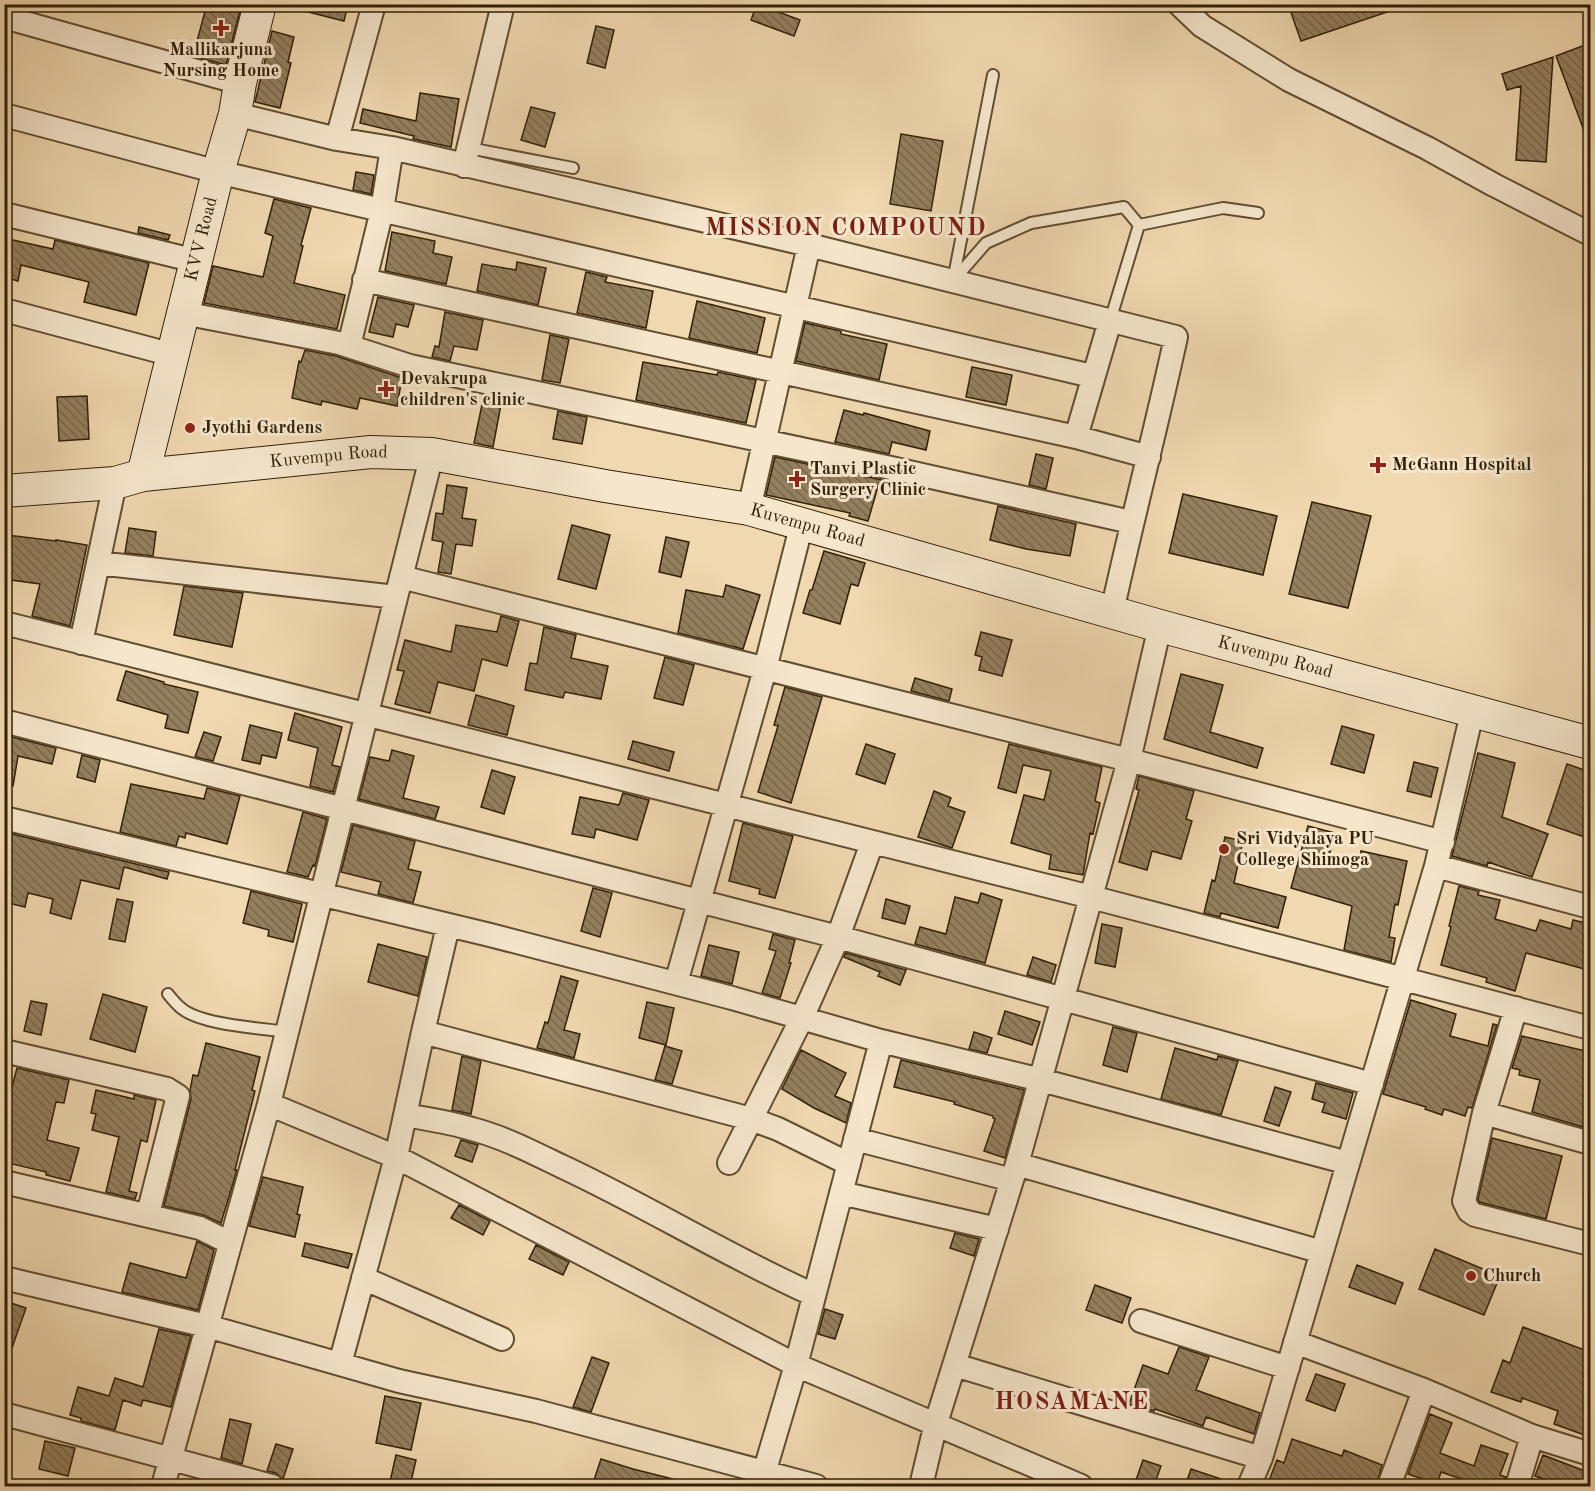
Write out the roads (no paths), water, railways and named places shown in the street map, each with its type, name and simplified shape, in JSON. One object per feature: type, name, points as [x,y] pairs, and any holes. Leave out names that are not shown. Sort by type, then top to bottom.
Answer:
[{"type":"main road","name":"KVV Road","points":[[129,479],[173,355],[218,172],[235,114],[240,83],[260,4]]},
{"type":"main road","name":"Kuvempu Road","points":[[4,491],[370,452],[432,454],[605,486],[749,509],[1160,627],[1590,743]]},
{"type":"street","points":[[337,139],[374,4]]},
{"type":"street","points":[[466,157],[503,4]]},
{"type":"street","points":[[1179,4],[1202,26],[1289,80],[1427,148],[1590,234]]},
{"type":"street","points":[[4,17],[240,83]]},
{"type":"street","points":[[235,114],[337,139],[466,157],[1176,337],[1149,457],[1131,522],[1112,612]]},
{"type":"street","points":[[4,115],[218,172],[1092,376]]},
{"type":"street","points":[[349,346],[382,210],[392,148]]},
{"type":"street","points":[[4,214],[196,261]]},
{"type":"street","points":[[749,509],[809,245]]},
{"type":"street","points":[[364,280],[1076,437],[1149,457]]},
{"type":"street","points":[[4,310],[173,355]]},
{"type":"street","points":[[183,313],[349,346],[410,366],[1131,522]]},
{"type":"street","points":[[1076,437],[1092,376],[1110,321]]},
{"type":"street","points":[[163,1486],[269,1104],[432,454]]},
{"type":"street","points":[[81,643],[98,563],[129,479]]},
{"type":"street","points":[[676,983],[765,669],[802,523]]},
{"type":"street","points":[[98,563],[399,587],[765,669],[1129,760],[1443,842]]},
{"type":"street","points":[[4,623],[1091,897],[1590,1028]]},
{"type":"street","points":[[921,1486],[936,1424],[1015,1172],[1041,1080],[1129,760],[1160,627]]},
{"type":"street","points":[[1249,1486],[1261,1458],[1443,842],[1473,710]]},
{"type":"street","points":[[4,721],[838,937],[1372,1084]]},
{"type":"street","points":[[4,818],[322,894],[676,983],[881,1041],[1041,1080],[1348,1162]]},
{"type":"street","points":[[729,1163],[802,1018],[838,937],[872,843]]},
{"type":"street","points":[[1436,866],[1590,907]]},
{"type":"street","points":[[340,1364],[396,1157],[448,926]]},
{"type":"street","points":[[1516,1008],[1484,1113],[1464,1201],[1469,1211],[1475,1215],[1590,1244]]},
{"type":"street","points":[[423,1032],[751,1119],[778,1129],[849,1164]]},
{"type":"street","points":[[764,1473],[796,1365],[881,1041]]},
{"type":"street","points":[[4,1052],[167,1089],[178,1096],[148,1215]]},
{"type":"street","points":[[269,1104],[396,1157],[796,1365],[1081,1486]]},
{"type":"street","points":[[1484,1113],[1590,1143]]},
{"type":"street","points":[[405,1115],[472,1128],[519,1146],[616,1191],[715,1247],[814,1295]]},
{"type":"street","points":[[855,1139],[1015,1172],[1322,1252]]},
{"type":"street","points":[[4,1182],[200,1228],[230,1243]]},
{"type":"street","points":[[841,1193],[997,1229]]},
{"type":"street","points":[[4,1278],[207,1326],[399,1381],[536,1411],[816,1486]]},
{"type":"street","points":[[363,1278],[502,1339]]},
{"type":"street","points":[[1141,1321],[1288,1368]]},
{"type":"street","points":[[1295,1342],[1424,1390],[1532,1436],[1590,1454]]},
{"type":"street","points":[[955,1365],[1261,1458]]},
{"type":"street","points":[[1389,1486],[1424,1390]]},
{"type":"street","points":[[4,1414],[272,1486]]},
{"type":"street","points":[[1517,1486],[1532,1436]]},
{"type":"lane","points":[[953,281],[993,75]]},
{"type":"lane","points":[[466,157],[573,168]]},
{"type":"lane","points":[[953,281],[986,243],[1031,223],[1124,207],[1139,225]]},
{"type":"lane","points":[[1139,225],[1223,208],[1258,213]]},
{"type":"lane","points":[[1110,321],[1139,225]]},
{"type":"lane","points":[[168,994],[182,1010],[197,1017],[221,1023],[287,1032]]},
{"type":"place","name":"Mallikarjuna Nursing Home","points":[[221,28]]},
{"type":"place","name":"Devakrupa children's clinic","points":[[386,389]]},
{"type":"place","name":"Jyothi Gardens","points":[[190,428]]},
{"type":"place","name":"McGann Hospital","points":[[1378,465]]},
{"type":"place","name":"Tanvi Plastic Surgery Clinic","points":[[797,479]]},
{"type":"place","name":"Sri Vidyalaya PU College Shimoga","points":[[1224,849]]},
{"type":"place","name":"Church","points":[[1471,1276]]},
{"type":"district","name":"MISSION COMPOUND","points":[[846,229]]},
{"type":"district","name":"HOSAMANE","points":[[1072,1403]]}]
